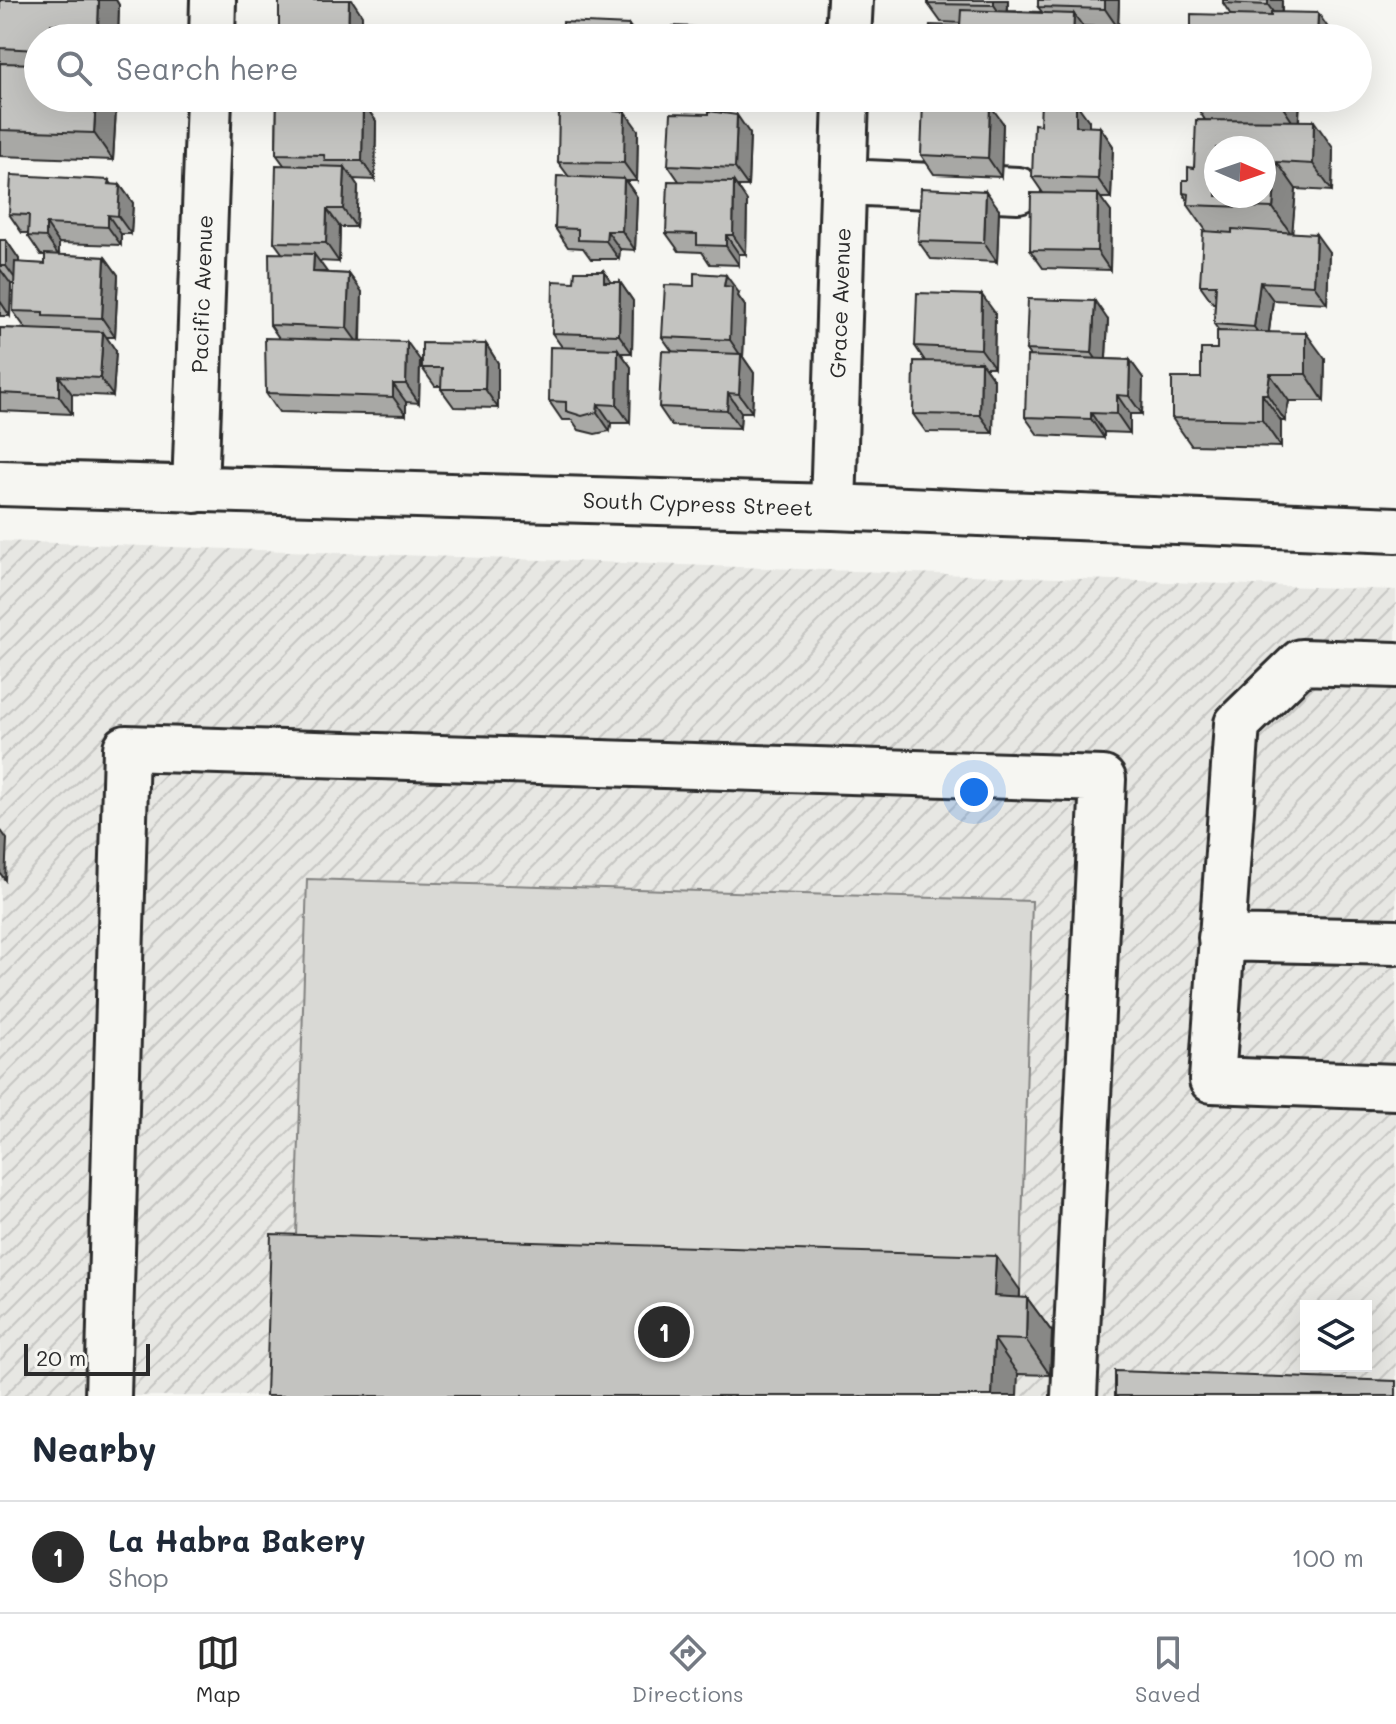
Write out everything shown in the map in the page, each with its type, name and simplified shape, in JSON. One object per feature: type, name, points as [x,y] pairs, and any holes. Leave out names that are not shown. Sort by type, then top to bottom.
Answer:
[{"type":"street","points":[[212,24],[213,0]]},
{"type":"street","points":[[849,24],[850,0]]},
{"type":"street","name":"Pacific Avenue","points":[[195,490],[208,112]]},
{"type":"street","name":"Grace Avenue","points":[[833,507],[846,112]]},
{"type":"street","points":[[844,182],[1018,190]]},
{"type":"street","name":"South Cypress Street","points":[[0,483],[833,507],[1396,530]]},
{"type":"street","points":[[1396,665],[1301,662],[1237,724],[1212,1080],[1396,1087]]},
{"type":"street","points":[[108,1396],[126,748],[1103,779],[1074,1396]]},
{"type":"street","points":[[1221,938],[1396,942]]},
{"type":"shaded area","points":[[0,541],[1396,590],[1396,1396],[0,1396]]},
{"type":"shaded area","points":[[307,879],[1032,901],[1020,1290],[295,1268]]},
{"type":"building","points":[[0,0],[99,0],[98,24],[24,24],[24,49],[0,48]]},
{"type":"building","points":[[279,0],[349,0],[348,24],[279,24]]},
{"type":"building","points":[[928,0],[994,0],[994,5],[928,4]]},
{"type":"building","points":[[1038,0],[1105,0],[1105,9],[1038,7]]},
{"type":"building","points":[[1223,0],[1268,0],[1268,5],[1223,3]]},
{"type":"building","points":[[961,10],[1074,14],[1074,24],[960,24]]},
{"type":"building","points":[[1271,12],[1318,13],[1318,24],[1191,24],[1191,14],[1271,16]]},
{"type":"building","points":[[563,22],[607,24],[563,24]]},
{"type":"building","points":[[0,63],[24,64],[24,112],[95,112],[94,133],[0,130]]},
{"type":"building","points":[[277,112],[363,112],[362,161],[325,161],[324,155],[276,154]]},
{"type":"building","points":[[559,112],[625,112],[624,163],[558,162]]},
{"type":"building","points":[[923,112],[990,112],[988,158],[921,155]]},
{"type":"building","points":[[1041,112],[1076,112],[1076,126],[1100,127],[1098,179],[1032,177],[1034,124],[1040,125]]},
{"type":"building","points":[[671,113],[737,115],[735,168],[668,165]]},
{"type":"building","points":[[1196,120],[1314,121],[1313,164],[1277,162],[1276,174],[1276,136],[1204,136],[1204,206],[1188,205],[1189,194],[1183,193],[1183,180],[1188,180],[1188,167],[1194,168]]},
{"type":"building","points":[[276,165],[345,167],[343,209],[327,209],[326,243],[274,242]]},
{"type":"building","points":[[11,175],[109,180],[108,184],[120,185],[118,216],[108,215],[108,227],[46,224],[46,237],[28,236],[29,215],[9,214]]},
{"type":"building","points":[[557,176],[624,179],[622,231],[607,231],[606,241],[578,240],[578,229],[555,228]]},
{"type":"building","points":[[668,181],[734,182],[733,235],[726,235],[726,246],[697,245],[697,234],[666,233]]},
{"type":"building","points":[[921,188],[986,191],[984,243],[918,241]]},
{"type":"building","points":[[1031,193],[1098,194],[1097,251],[1030,250]]},
{"type":"building","points":[[1232,229],[1316,234],[1314,285],[1260,282],[1254,327],[1214,324],[1216,285],[1200,285],[1203,231],[1232,233]]},
{"type":"building","points":[[0,240],[6,240],[6,266],[0,266]]},
{"type":"building","points":[[269,253],[314,254],[313,272],[349,274],[347,328],[270,325]]},
{"type":"building","points":[[45,254],[105,257],[102,318],[43,316],[43,312],[13,311],[15,262],[45,264]]},
{"type":"building","points":[[575,271],[604,271],[604,282],[620,282],[619,335],[552,333],[553,281],[574,282]]},
{"type":"building","points":[[694,273],[726,275],[724,286],[732,287],[730,340],[662,337],[665,285],[694,286]]},
{"type":"building","points":[[917,293],[982,295],[981,349],[915,346]]},
{"type":"building","points":[[1028,299],[1095,301],[1092,353],[1026,350]]},
{"type":"building","points":[[0,328],[103,332],[100,378],[59,376],[59,396],[0,393]]},
{"type":"building","points":[[1217,331],[1306,333],[1306,374],[1270,374],[1267,394],[1262,394],[1262,420],[1172,418],[1172,378],[1201,378],[1201,349],[1217,349]]},
{"type":"building","points":[[265,338],[407,342],[406,384],[393,384],[393,397],[266,393]]},
{"type":"building","points":[[422,343],[486,344],[485,389],[441,389],[442,368],[422,368]]},
{"type":"building","points":[[550,347],[618,349],[617,405],[598,404],[597,412],[582,416],[566,411],[566,402],[549,401]]},
{"type":"building","points":[[662,351],[741,354],[739,394],[728,393],[727,410],[659,407]]},
{"type":"building","points":[[1027,356],[1130,360],[1129,396],[1117,395],[1117,414],[1091,413],[1091,419],[1025,417]]},
{"type":"building","points":[[914,361],[981,362],[980,415],[913,414]]},
{"type":"building","points":[[271,1234],[996,1256],[994,1296],[1027,1298],[1026,1340],[994,1339],[992,1396],[266,1396]]},
{"type":"building","points":[[1115,1371],[1396,1381],[1396,1396],[1115,1396]]},
{"type":"place","name":"La Habra Bakery","points":[[664,1332]]}]
